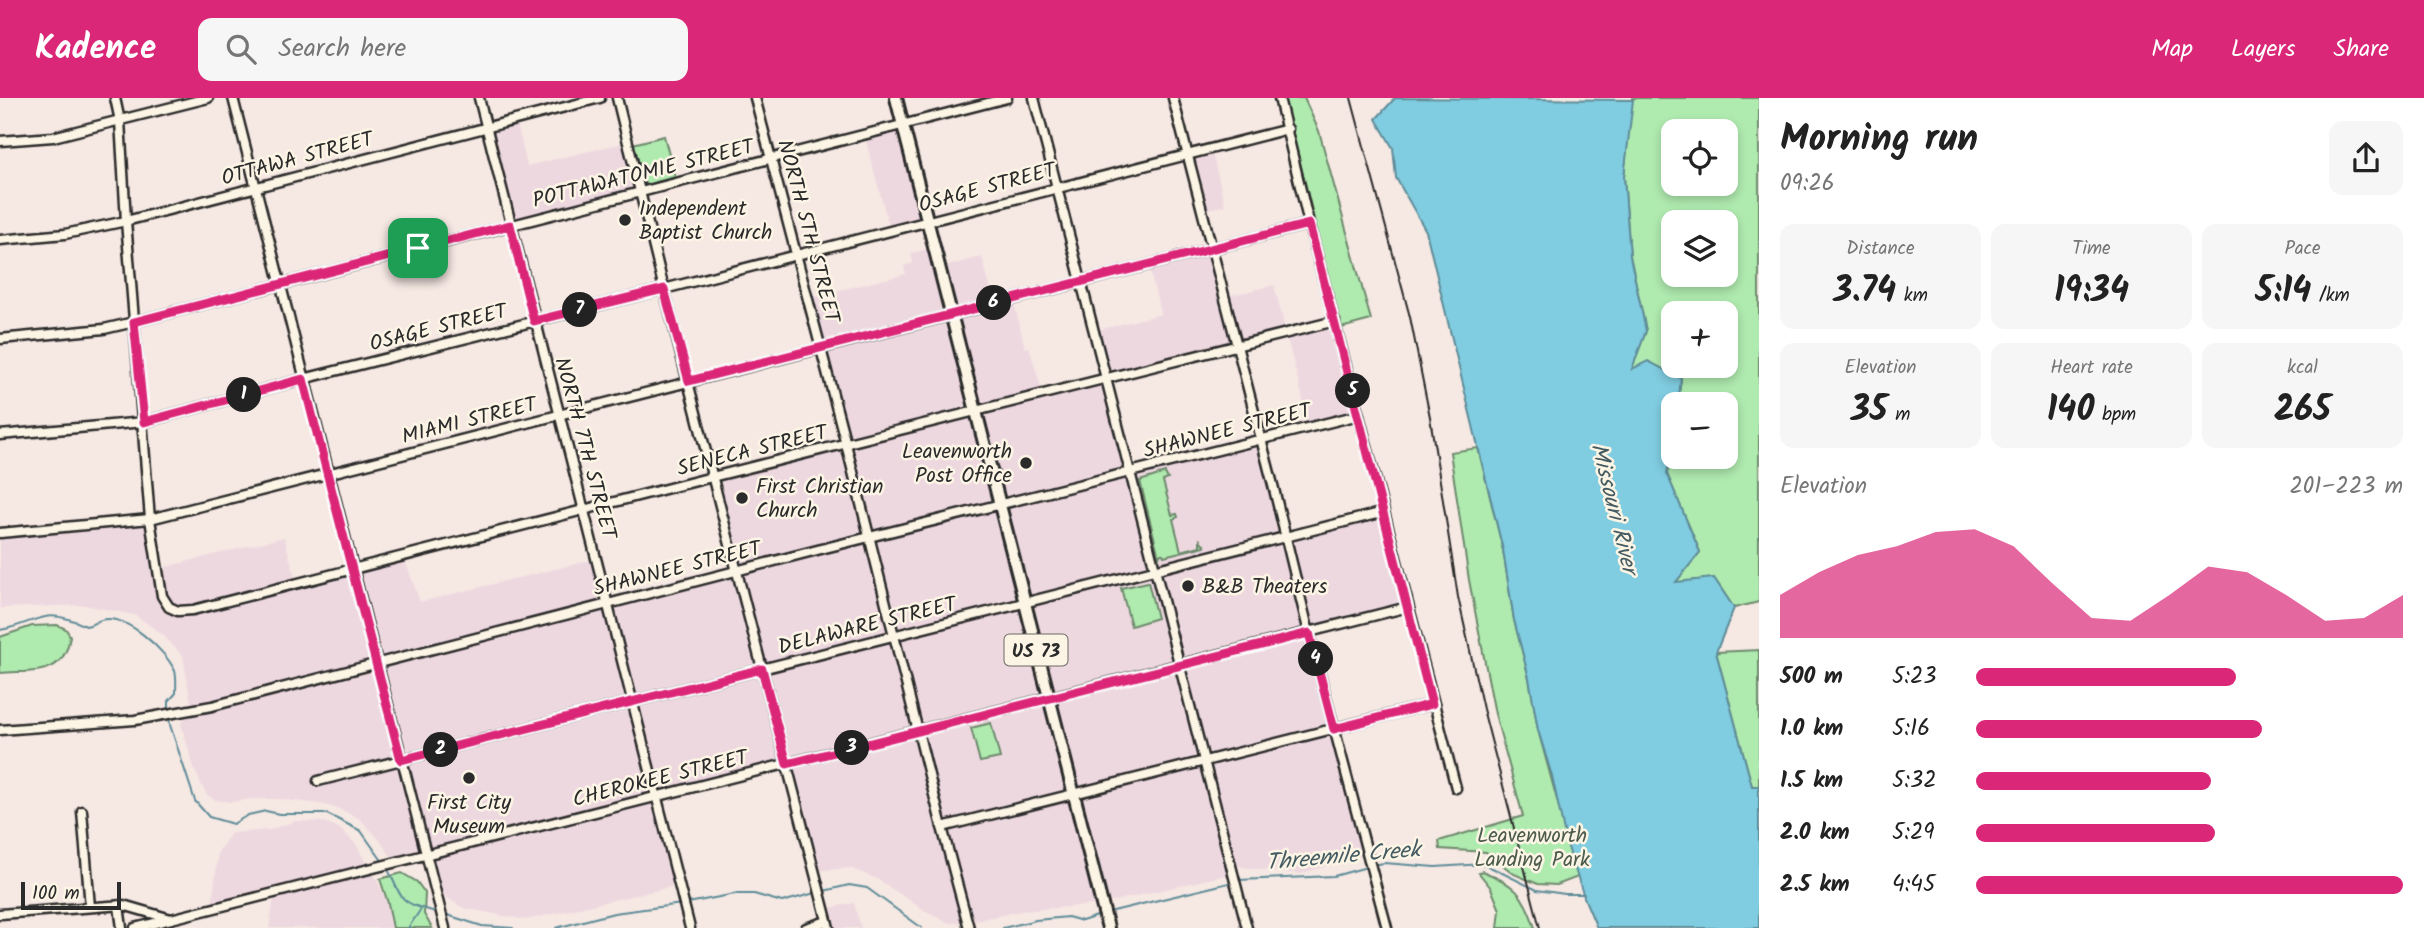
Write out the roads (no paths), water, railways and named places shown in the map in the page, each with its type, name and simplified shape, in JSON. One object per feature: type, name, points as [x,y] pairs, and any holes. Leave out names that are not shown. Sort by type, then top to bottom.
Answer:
[{"type":"highway","name":"US 73","points":[[896,98],[1108,928]]},
{"type":"street","points":[[115,98],[120,121],[150,519]]},
{"type":"street","points":[[0,141],[53,137],[208,98]]},
{"type":"street","points":[[233,98],[445,928]]},
{"type":"street","name":"NORTH 7TH STREET","points":[[479,98],[689,925]]},
{"type":"street","name":"OTTAWA STREET","points":[[0,240],[65,234],[126,222],[600,98]]},
{"type":"street","points":[[617,98],[828,924],[806,928]]},
{"type":"street","name":"NORTH 5TH STREET","points":[[755,98],[969,925]]},
{"type":"street","name":"POTTAWATOMIE STREET","points":[[0,339],[104,329],[134,322],[1007,98]]},
{"type":"street","points":[[1034,98],[1247,928]]},
{"type":"street","points":[[1173,98],[1387,928]]},
{"type":"street","points":[[1279,98],[1432,704],[1456,788]]},
{"type":"street","name":"OSAGE STREET","points":[[0,435],[144,422],[303,379],[1288,129]]},
{"type":"street","name":"MIAMI STREET","points":[[0,533],[150,519],[1309,224]]},
{"type":"street","name":"SENECA STREET","points":[[150,519],[162,596],[169,607],[178,611],[193,610],[1335,321]]},
{"type":"street","name":"SHAWNEE STREET","points":[[0,730],[149,718],[192,710],[870,536],[1130,474],[1359,415]]},
{"type":"street","name":"DELAWARE STREET","points":[[318,781],[1384,512]]},
{"type":"street","name":"CHEROKEE STREET","points":[[135,928],[1408,607]]},
{"type":"street","points":[[942,827],[1432,704]]},
{"type":"street","points":[[82,811],[90,906]]},
{"type":"street","points":[[119,906],[122,928]]},
{"type":"street","points":[[0,914],[119,906],[148,911],[171,919]]},
{"type":"water","name":"Missouri River","points":[[1395,98],[1633,100],[1624,177],[1630,256],[1646,331],[1632,369],[1648,361],[1661,368],[1661,378],[1681,378],[1679,392],[1661,392],[1661,469],[1668,469],[1667,474],[1700,552],[1676,582],[1714,578],[1734,608],[1716,652],[1752,786],[1759,786],[1759,928],[1597,928],[1566,841],[1552,776],[1538,730],[1529,678],[1514,620],[1503,550],[1426,231],[1396,178],[1393,148],[1376,119]]},
{"type":"waterway","name":"Threemile Creek","points":[[0,630],[50,616],[86,626],[101,620],[122,622],[154,644],[175,671],[176,693],[169,701],[169,710]]},
{"type":"waterway","name":"Threemile Creek","points":[[169,716],[195,801],[209,817],[233,824],[248,815],[266,811],[279,814],[327,814],[361,831],[383,862]]},
{"type":"waterway","name":"Threemile Creek","points":[[1373,865],[1384,863],[1435,867],[1484,864],[1537,890],[1584,894]]},
{"type":"waterway","name":"Threemile Creek","points":[[386,867],[405,900],[439,913]]},
{"type":"waterway","name":"Threemile Creek","points":[[1238,880],[1334,876],[1367,867]]},
{"type":"waterway","name":"Threemile Creek","points":[[1109,912],[1233,882]]},
{"type":"waterway","name":"Threemile Creek","points":[[824,891],[849,885],[867,888],[922,928]]},
{"type":"waterway","name":"Threemile Creek","points":[[688,903],[735,894],[754,894],[782,902],[815,893]]},
{"type":"waterway","name":"Threemile Creek","points":[[556,928],[614,913],[682,904]]},
{"type":"waterway","points":[[408,928],[421,909]]},
{"type":"waterway","name":"Threemile Creek","points":[[444,914],[482,926],[513,928]]},
{"type":"waterway","name":"Threemile Creek","points":[[1003,928],[1036,920],[1068,917],[1082,921],[1100,915]]},
{"type":"railway","points":[[1351,98],[1410,317],[1430,417],[1458,597],[1483,709],[1540,928]]},
{"type":"place","name":"Independent Baptist Church","points":[[625,220]]},
{"type":"place","name":"Leavenworth Post Office","points":[[1026,463]]},
{"type":"place","name":"First Christian Church","points":[[742,498]]},
{"type":"place","name":"B&B Theaters","points":[[1188,586]]},
{"type":"place","name":"First City Museum","points":[[469,778]]},
{"type":"park label","name":"Leavenworth Landing Park","points":[[1532,847]]}]
